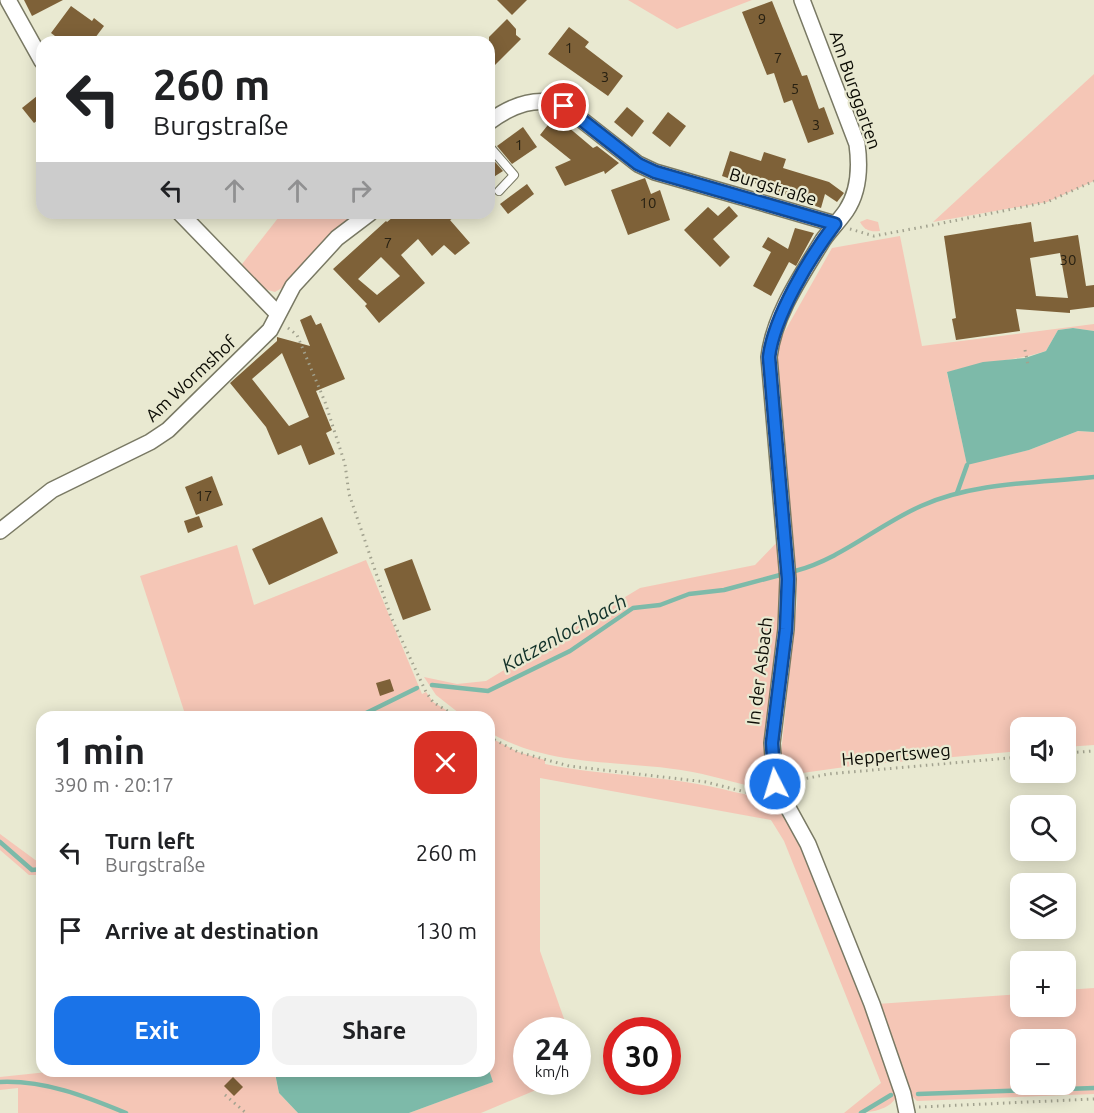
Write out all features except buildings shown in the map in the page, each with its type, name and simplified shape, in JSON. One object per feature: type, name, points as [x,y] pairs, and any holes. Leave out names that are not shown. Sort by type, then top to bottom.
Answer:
[{"type":"street","points":[[8,0],[36,50]]},
{"type":"street","name":"Am Burggarten","points":[[802,0],[857,144],[860,165],[848,209],[835,224]]},
{"type":"street","name":"Burgstraße","points":[[495,118],[509,109],[540,100],[552,101],[564,106],[638,164],[655,172],[835,224]]},
{"type":"street","points":[[186,219],[277,313]]},
{"type":"street","name":"Am Wormshof","points":[[0,531],[52,490],[150,442],[168,430],[270,330],[293,286],[337,238],[362,219]]},
{"type":"street","name":"In der Asbach","points":[[835,224],[776,322],[769,357],[788,579],[786,629],[772,743],[775,784],[808,844],[872,1004],[906,1110]]},
{"type":"lane","points":[[495,153],[514,175],[499,191]]},
{"type":"path","name":"Burgstraße","points":[[835,224],[874,236],[1047,202],[1094,181]]},
{"type":"path","points":[[277,313],[285,326],[297,335],[325,402],[345,464],[349,494],[371,561],[420,683],[434,702],[448,711]]},
{"type":"path","points":[[1025,350],[1028,365]]},
{"type":"path","name":"Heppertsweg","points":[[495,740],[518,752],[569,766],[706,782],[764,797],[775,784],[828,774],[1010,758]]},
{"type":"path","points":[[1076,752],[1094,751]]},
{"type":"path","points":[[225,1095],[246,1113]]},
{"type":"path","points":[[906,1110],[1094,1099]]},
{"type":"shaded area","points":[[628,0],[752,0],[677,29]]},
{"type":"shaded area","points":[[1094,74],[1094,181],[1047,202],[933,222]]},
{"type":"shaded area","points":[[277,219],[354,219],[287,285],[275,292],[261,288],[239,268]]},
{"type":"shaded area","points":[[867,219],[878,222],[880,231],[866,229],[860,222]]},
{"type":"shaded area","points":[[900,236],[922,346],[1094,324],[1094,331],[1073,328],[1058,330],[1046,351],[947,373],[967,464],[1029,450],[1078,431],[1094,432],[1094,745],[1076,746],[1076,717],[1010,717],[1010,752],[852,766],[788,775],[780,763],[797,601],[795,557],[776,389],[777,345],[832,248]]},
{"type":"shaded area","points":[[781,538],[780,636],[764,757],[766,783],[762,789],[681,770],[559,757],[535,751],[495,735],[495,711],[456,711],[436,695],[424,677],[457,684],[486,681],[640,588],[755,565]]},
{"type":"shaded area","points":[[237,545],[254,605],[366,560],[422,694],[426,692],[433,702],[447,711],[184,711],[140,576]]},
{"type":"shaded area","points":[[495,740],[518,752],[545,760],[545,764],[687,782],[765,800],[783,816],[802,847],[822,888],[842,935],[897,1096],[893,1102],[882,1109],[844,1113],[881,1083],[784,841],[771,820],[540,778],[540,951],[563,1017],[513,1017],[513,1095],[524,1095],[481,1113],[409,1113],[492,1082],[491,1077],[495,1077]]},
{"type":"shaded area","points":[[0,834],[36,861],[36,875],[29,875],[0,850]]},
{"type":"shaded area","points":[[1094,988],[1094,1094],[1076,1095],[1076,1029],[1010,1029],[1010,1095],[1069,1095],[917,1101],[908,1092],[877,1004],[1010,995],[1010,1017],[1076,1017],[1076,989]]},
{"type":"shaded area","points":[[36,1073],[36,1077],[276,1077],[279,1093],[298,1113],[18,1113],[18,1088],[0,1090],[0,1077]]},
{"type":"water","points":[[1073,328],[1094,331],[1094,432],[1078,431],[1029,450],[967,465],[947,372],[983,362],[1025,358],[1046,351],[1058,330]]},
{"type":"water","points":[[276,1077],[491,1077],[493,1082],[409,1113],[298,1113],[279,1093]]},
{"type":"waterway","points":[[957,493],[967,465]]},
{"type":"waterway","name":"Katzenlochbach","points":[[795,571],[812,566],[905,514],[941,498],[984,488],[1094,477]]},
{"type":"waterway","name":"Katzenlochbach","points":[[432,685],[488,691],[570,651],[633,608],[660,605],[689,594],[724,590],[780,575]]},
{"type":"waterway","name":"Katzenlochbach","points":[[370,711],[417,688]]},
{"type":"waterway","name":"Katzenlochbach","points":[[0,842],[32,870],[36,870]]},
{"type":"waterway","points":[[0,1082],[48,1086],[80,1095],[126,1113]]},
{"type":"waterway","points":[[918,1094],[1094,1088]]},
{"type":"waterway","points":[[861,1113],[891,1095]]},
{"type":"route","points":[[564,106],[638,164],[655,172],[835,224],[776,322],[769,357],[788,557],[786,629],[772,743],[775,784]]}]
